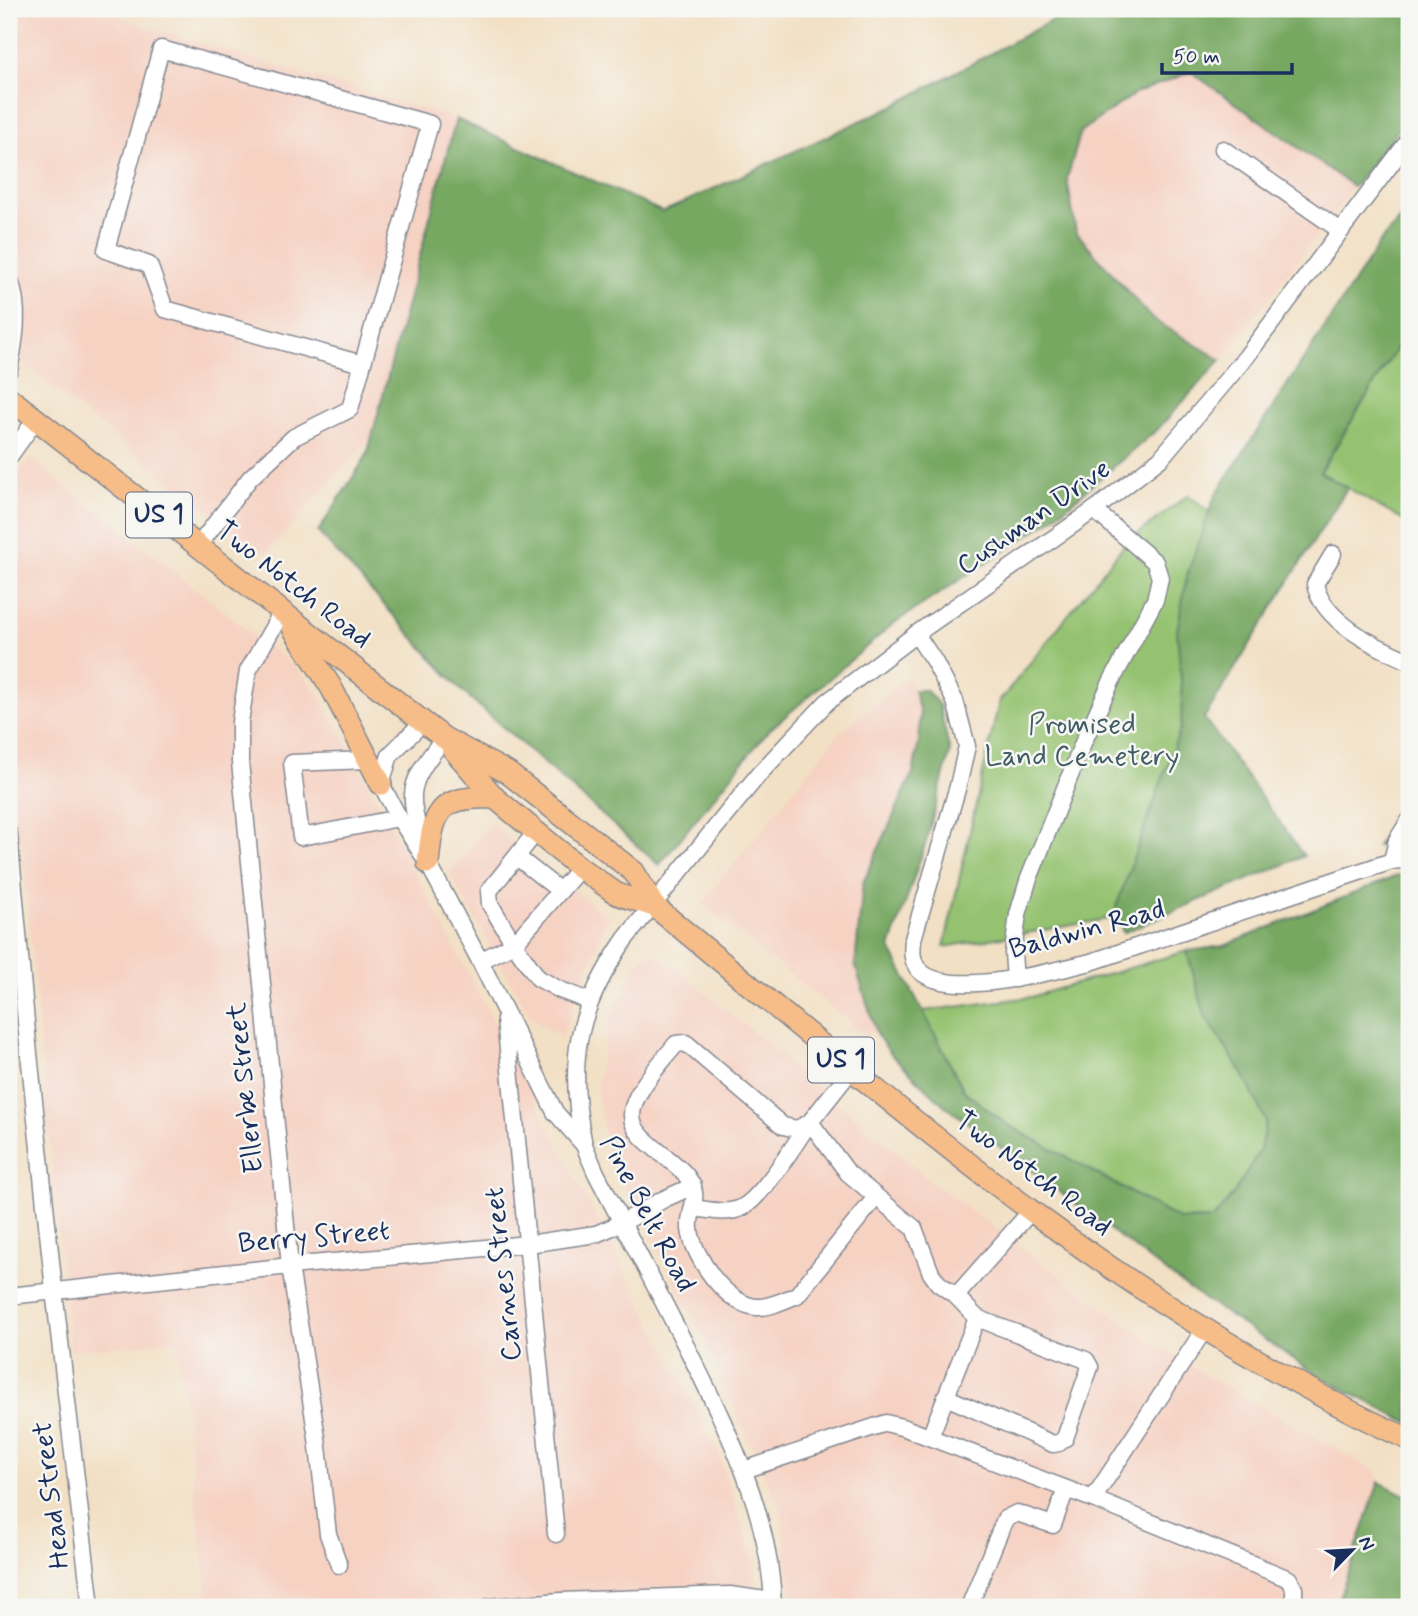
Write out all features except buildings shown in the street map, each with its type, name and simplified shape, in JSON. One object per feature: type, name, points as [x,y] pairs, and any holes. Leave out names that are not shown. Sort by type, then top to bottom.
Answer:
[{"type":"main road","name":"Two Notch Road","points":[[9,398],[444,738],[508,773],[634,872],[654,906],[852,1069],[1031,1211],[1204,1330],[1368,1422],[1409,1439]]},
{"type":"main road","points":[[282,612],[331,687],[381,784]]},
{"type":"main road","name":"Two Notch Road","points":[[444,738],[495,798],[580,868],[617,894],[654,906]]},
{"type":"main road","points":[[428,863],[433,823],[442,809],[465,797],[495,798]]},
{"type":"street","points":[[198,546],[250,478],[294,437],[350,409],[430,124],[161,49],[106,250],[149,265],[165,309],[362,364]]},
{"type":"street","name":"Cushman Drive","points":[[584,1145],[576,1110],[575,1072],[589,1001],[620,947],[760,774],[827,702],[916,634],[1094,510],[1160,459],[1246,357],[1409,140]]},
{"type":"street","points":[[1223,149],[1341,231]]},
{"type":"street","points":[[9,278],[15,292],[15,339],[9,370]]},
{"type":"street","points":[[9,457],[36,419]]},
{"type":"street","points":[[1015,979],[1013,953],[1028,881],[1083,743],[1111,682],[1155,600],[1160,578],[1155,562],[1094,510]]},
{"type":"street","points":[[1333,554],[1315,584],[1321,599],[1340,622],[1368,642],[1409,661]]},
{"type":"street","name":"Ellerbe Street","points":[[282,612],[248,671],[239,737],[290,1266],[317,1438],[328,1534],[339,1565]]},
{"type":"street","name":"Baldwin Road","points":[[916,634],[955,701],[967,746],[958,786],[915,928],[912,951],[918,969],[938,981],[963,983],[1015,979],[1091,961],[1392,861],[1409,859]]},
{"type":"street","points":[[381,784],[390,755],[423,722]]},
{"type":"street","name":"Pine Belt Road","points":[[428,863],[412,793],[422,766],[444,738]]},
{"type":"street","points":[[369,760],[292,763],[301,837],[398,818]]},
{"type":"street","name":"Pine Belt Road","points":[[381,784],[398,818],[428,863],[480,961],[555,1112],[584,1145],[706,1386],[744,1470],[764,1535],[773,1604]]},
{"type":"street","points":[[1392,861],[1397,840],[1409,821]]},
{"type":"street","points":[[536,832],[489,891],[491,904],[538,978],[589,1001]]},
{"type":"street","name":"Head Street","points":[[9,834],[27,1044],[91,1607]]},
{"type":"street","points":[[517,856],[560,891]]},
{"type":"street","points":[[480,961],[514,944],[580,868]]},
{"type":"street","name":"Carnes Street","points":[[504,1009],[556,1534]]},
{"type":"street","points":[[810,1122],[797,1129],[783,1126],[686,1043],[676,1044],[632,1103],[632,1120],[637,1132],[681,1170],[692,1186],[695,1201],[690,1228],[694,1243],[713,1280],[736,1301],[757,1307],[779,1303],[797,1295],[876,1197]]},
{"type":"street","points":[[694,1208],[724,1211],[741,1208],[757,1195],[852,1069]]},
{"type":"street","points":[[810,1122],[848,1173],[914,1228],[931,1273],[938,1283],[956,1296],[977,1318],[1086,1360],[1090,1367],[1065,1438],[1059,1443],[1053,1444],[946,1397]]},
{"type":"street","name":"Berry Street","points":[[9,1296],[528,1244],[596,1234],[692,1186]]},
{"type":"street","points":[[956,1296],[1031,1211]]},
{"type":"street","points":[[930,1437],[977,1318]]},
{"type":"street","points":[[1093,1499],[1204,1330]]},
{"type":"street","points":[[744,1470],[886,1423],[1093,1499],[1289,1579],[1294,1588],[1294,1607]]},
{"type":"street","points":[[969,1607],[1005,1519],[1017,1513],[1053,1525],[1066,1489]]},
{"type":"street","points":[[489,1607],[731,1601],[773,1604]]},
{"type":"shaded area","points":[[9,9],[105,9],[145,27],[456,119],[372,435],[266,554],[9,353]]},
{"type":"shaded area","points":[[1191,72],[1354,187],[1221,360],[1151,318],[1076,232],[1065,188],[1080,131],[1136,93]]},
{"type":"shaded area","points":[[30,458],[296,668],[317,692],[348,745],[717,1450],[755,1563],[756,1607],[209,1607],[177,1341],[70,1351],[21,841],[9,842],[9,486]]},
{"type":"shaded area","points":[[908,677],[920,713],[919,741],[913,773],[855,964],[877,1035],[863,1033],[702,904],[840,732]]},
{"type":"shaded area","points":[[491,824],[608,918],[561,1037],[532,1019],[449,873]]},
{"type":"shaded area","points":[[653,954],[662,957],[935,1184],[1125,1324],[1206,1376],[1376,1471],[1379,1482],[1336,1607],[792,1607],[781,1513],[699,1327],[608,1157],[596,1087],[610,1017],[642,957]]},
{"type":"green space","points":[[1073,9],[1409,9],[1409,117],[1354,187],[1191,72],[1136,93],[1081,131],[1067,179],[1076,232],[1151,318],[1221,360],[1158,429],[1051,520],[893,624],[767,732],[659,865],[461,690],[318,532],[367,455],[456,119],[663,212],[895,105]]},
{"type":"green space","points":[[1409,210],[1409,328],[1320,472],[1347,488],[1204,718],[1304,856],[1123,933],[1116,907],[1181,727],[1182,693],[1177,631],[1187,575],[1215,496],[1382,239]]},
{"type":"green space","points":[[1409,328],[1409,524],[1320,472]]},
{"type":"green space","name":"Promised Land Cemetery","points":[[1188,495],[1210,512],[1246,555],[1181,727],[1119,917],[944,947],[999,702],[1124,545]]},
{"type":"green space","points":[[914,690],[926,690],[939,705],[950,752],[926,842],[890,948],[964,1091],[1006,1124],[1180,1220],[1213,1219],[1235,1192],[1260,1150],[1266,1121],[1244,1076],[1205,1015],[1187,951],[1224,946],[1409,871],[1409,1423],[1322,1378],[1189,1289],[944,1105],[892,1055],[877,1035],[855,965],[863,883],[913,773],[919,741],[920,713]]},
{"type":"green space","points":[[1409,793],[1409,845],[1377,846]]},
{"type":"green space","points":[[1187,951],[1205,1015],[1244,1076],[1266,1121],[1260,1150],[1235,1192],[1213,1219],[1180,1220],[1006,1124],[964,1091],[923,1011],[1031,997]]},
{"type":"green space","points":[[1379,1482],[1409,1497],[1409,1607],[1336,1607]]}]
